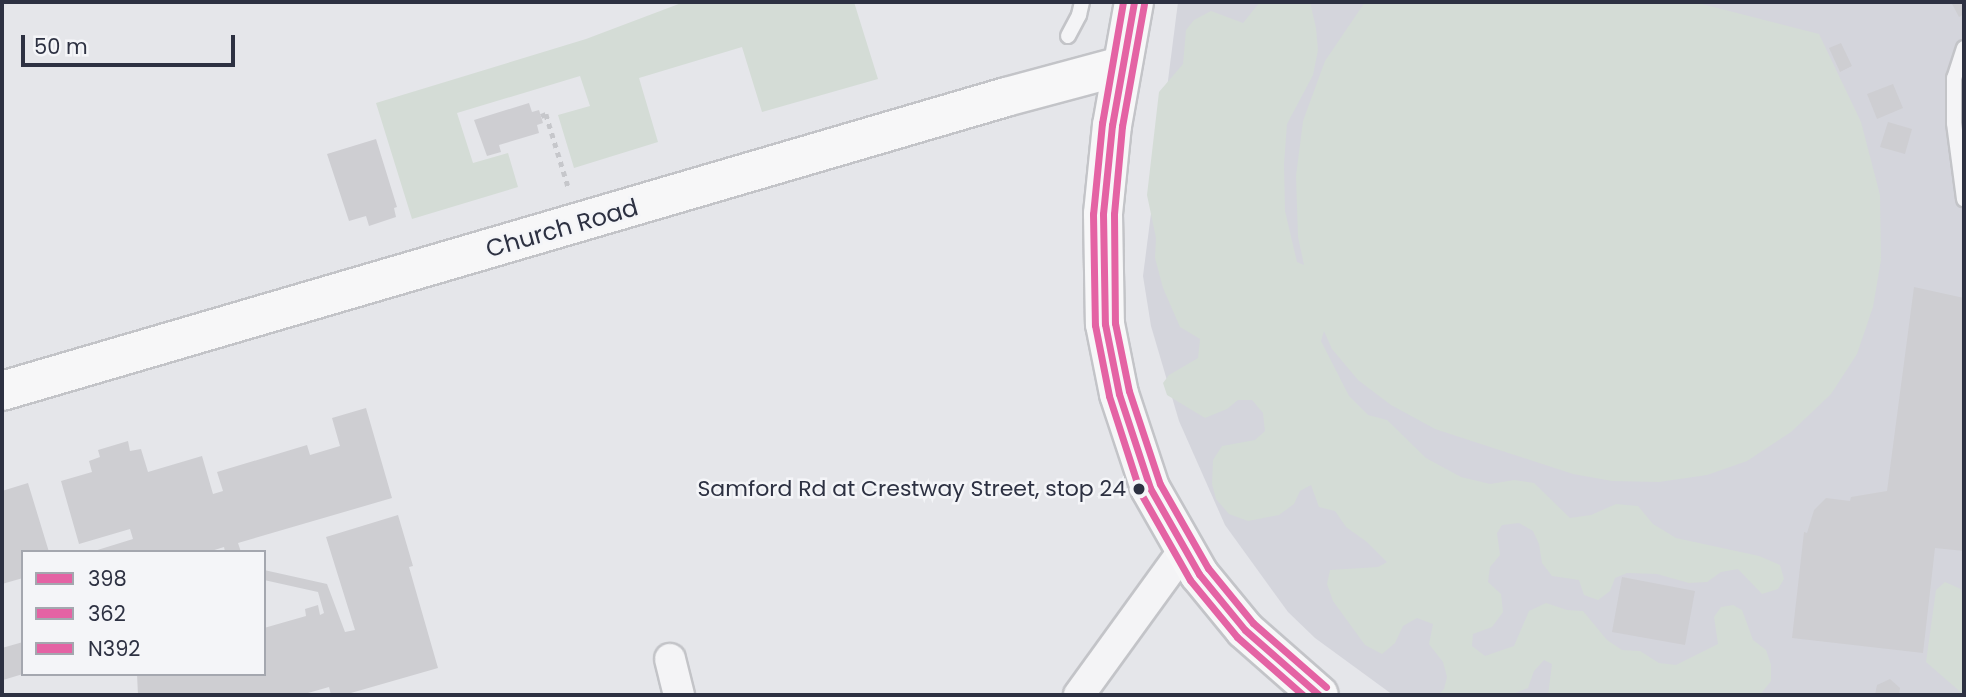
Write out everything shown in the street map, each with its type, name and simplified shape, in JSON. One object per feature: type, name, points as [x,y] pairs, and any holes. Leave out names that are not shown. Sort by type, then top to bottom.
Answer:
[{"type":"street","points":[[1134,2],[1122,66],[1103,214],[1105,324],[1119,394],[1140,463],[1184,550],[1218,600],[1245,630],[1319,695]]},
{"type":"street","name":"Church Road","points":[[2,391],[1006,97],[1122,66]]},
{"type":"street","points":[[1079,695],[1184,550]]},
{"type":"street","points":[[670,659],[679,695]]},
{"type":"lane","points":[[1068,36],[1079,15],[1082,2]]},
{"type":"lane","points":[[1964,48],[1954,78],[1958,170],[1964,199]]},
{"type":"path","points":[[541,116],[546,114],[569,189]]},
{"type":"shaded area","points":[[684,2],[854,2],[878,79],[762,112],[742,47],[639,78],[658,142],[574,168],[558,115],[590,106],[580,76],[457,113],[473,163],[508,153],[518,187],[412,219],[376,103],[586,39]]},
{"type":"shaded area","points":[[1178,2],[1964,2],[1964,695],[1393,695],[1315,638],[1288,612],[1225,525],[1179,421],[1151,326],[1143,276]]},
{"type":"shaded area","points":[[1260,2],[1310,2],[1316,28],[1318,50],[1313,75],[1287,124],[1284,164],[1285,211],[1297,262],[1304,265],[1298,237],[1296,176],[1303,121],[1325,61],[1365,2],[1694,2],[1819,34],[1861,122],[1880,195],[1881,260],[1873,307],[1857,354],[1831,394],[1791,432],[1747,461],[1707,475],[1659,482],[1612,481],[1573,474],[1435,429],[1391,405],[1358,380],[1332,349],[1324,331],[1321,341],[1349,396],[1368,415],[1387,420],[1426,458],[1461,477],[1490,484],[1514,480],[1534,483],[1570,518],[1591,515],[1616,504],[1638,506],[1653,524],[1676,538],[1759,556],[1780,565],[1784,579],[1778,589],[1762,594],[1738,569],[1721,572],[1707,582],[1689,583],[1657,574],[1627,573],[1615,578],[1610,591],[1598,600],[1584,595],[1579,580],[1552,576],[1542,563],[1539,544],[1533,531],[1519,523],[1502,525],[1497,533],[1500,555],[1490,567],[1488,582],[1501,594],[1503,612],[1492,627],[1473,634],[1472,646],[1485,656],[1514,646],[1529,611],[1546,603],[1567,610],[1583,611],[1607,640],[1622,650],[1640,651],[1659,663],[1676,665],[1718,644],[1714,617],[1721,607],[1733,605],[1742,610],[1753,640],[1766,650],[1771,665],[1771,681],[1760,695],[1548,695],[1552,664],[1544,660],[1534,671],[1528,688],[1510,695],[1438,695],[1444,689],[1447,677],[1443,662],[1429,644],[1433,624],[1417,618],[1403,626],[1395,643],[1382,654],[1365,645],[1333,601],[1327,584],[1330,570],[1378,567],[1387,562],[1367,542],[1346,527],[1335,511],[1319,507],[1311,485],[1300,491],[1294,504],[1279,515],[1248,521],[1229,514],[1216,499],[1212,484],[1213,460],[1222,446],[1255,440],[1265,431],[1263,413],[1252,400],[1238,400],[1227,409],[1205,418],[1167,395],[1163,383],[1169,375],[1198,358],[1200,339],[1180,327],[1163,288],[1155,258],[1156,238],[1147,195],[1159,92],[1183,64],[1186,30],[1194,20],[1211,11],[1243,23]]},
{"type":"shaded area","points":[[1945,582],[1961,589],[1964,605],[1964,695],[1926,662],[1936,590]]},
{"type":"building","points":[[1951,2],[1963,2],[1964,14],[1959,17]]},
{"type":"building","points":[[1841,43],[1852,66],[1840,72],[1829,48]]},
{"type":"building","points":[[1893,84],[1903,108],[1877,119],[1867,94]]},
{"type":"building","points":[[529,103],[532,112],[539,110],[541,116],[543,123],[537,125],[539,133],[499,145],[501,152],[487,156],[474,120]]},
{"type":"building","points":[[1888,122],[1912,129],[1905,154],[1880,147]]},
{"type":"building","points":[[376,139],[397,207],[394,208],[396,217],[369,226],[366,216],[349,221],[327,154]]},
{"type":"building","points":[[1914,287],[1964,298],[1964,551],[1935,548],[1923,653],[1792,638],[1804,532],[1807,533],[1814,510],[1826,498],[1850,501],[1851,497],[1887,491]]},
{"type":"building","points":[[366,408],[392,498],[238,543],[240,550],[225,550],[224,547],[214,550],[97,550],[133,539],[130,529],[79,544],[61,481],[92,472],[89,461],[100,457],[98,450],[128,441],[130,451],[141,449],[148,472],[202,456],[213,494],[223,491],[217,472],[307,445],[310,455],[340,446],[332,418]]},
{"type":"building","points":[[28,483],[48,550],[21,550],[21,579],[2,584],[2,491]]},
{"type":"building","points":[[398,515],[413,566],[409,567],[438,668],[344,695],[331,695],[329,687],[301,695],[138,695],[137,676],[266,676],[266,627],[306,616],[305,609],[318,605],[320,615],[324,613],[318,592],[266,580],[266,570],[327,584],[345,632],[355,630],[326,537]]},
{"type":"building","points":[[1622,577],[1695,591],[1685,645],[1612,632]]},
{"type":"building","points":[[21,643],[21,675],[3,680],[2,648]]},
{"type":"building","points":[[1890,679],[1900,688],[1899,695],[1875,695],[1877,685]]},
{"type":"transit line","name":"362","points":[[1123,2],[1102,123],[1093,214],[1095,325],[1109,396],[1140,492],[1190,580],[1237,637],[1303,695]]},
{"type":"transit line","name":"398","points":[[1134,2],[1112,125],[1103,214],[1105,324],[1119,394],[1150,488],[1199,574],[1245,630],[1319,695]]},
{"type":"transit line","name":"N392","points":[[1144,4],[1122,126],[1114,214],[1115,323],[1129,391],[1160,484],[1208,568],[1253,623],[1326,687]]},
{"type":"place","name":"Samford Rd at Crestway Street, stop 24","points":[[1139,489]]}]
